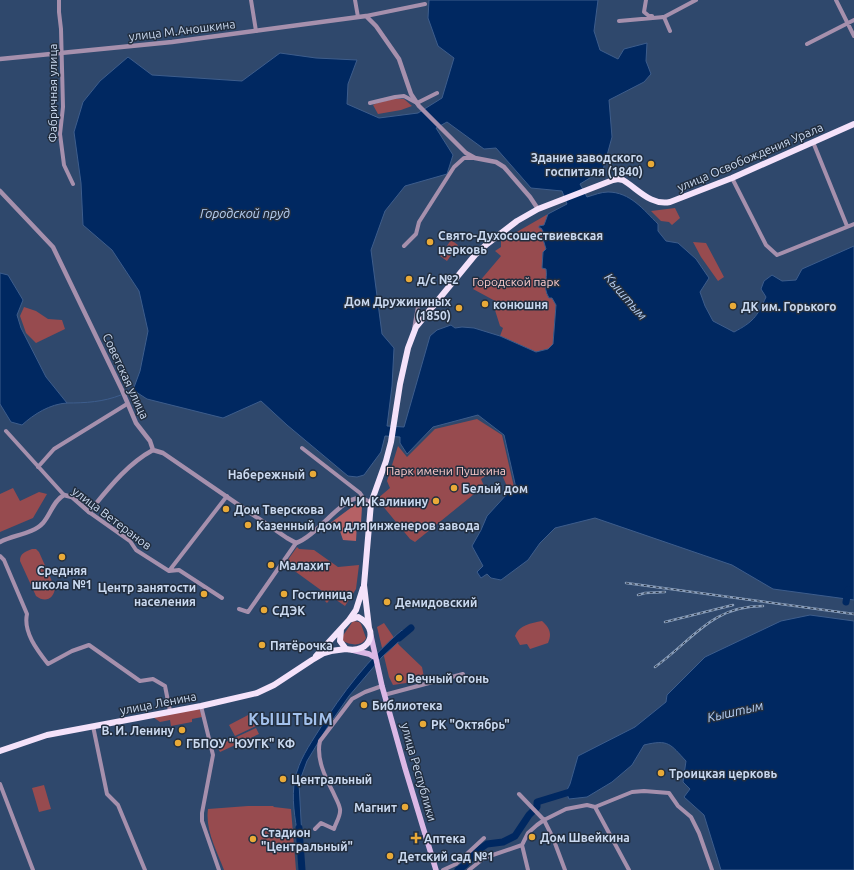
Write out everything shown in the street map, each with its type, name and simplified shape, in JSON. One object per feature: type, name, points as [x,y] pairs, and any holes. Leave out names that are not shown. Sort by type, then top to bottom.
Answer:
[{"type":"main road","name":"улица Освобождения Урала","points":[[538,209],[613,180],[621,179],[651,200],[659,203],[666,203],[686,197],[732,178],[854,124]]},
{"type":"main road","points":[[312,660],[331,651],[362,648],[367,646],[369,643],[371,636],[364,585],[371,503],[391,442],[408,348],[414,331],[481,249],[517,221],[538,209]]},
{"type":"main road","points":[[312,660],[341,629],[356,610],[364,585]]},
{"type":"main road","points":[[348,620],[358,617],[366,623],[369,628]]},
{"type":"main road","points":[[341,629],[340,641],[348,650],[370,654],[374,657]]},
{"type":"main road","name":"улица Республики","points":[[371,636],[374,657],[384,695],[436,870]]},
{"type":"main road","name":"улица Ленина","points":[[0,751],[47,735],[201,706],[258,693],[289,676],[312,660]]},
{"type":"street","name":"Фабричная улица","points":[[59,0],[63,108],[60,134],[64,165],[73,184]]},
{"type":"street","points":[[251,0],[256,31]]},
{"type":"street","points":[[355,0],[358,17]]},
{"type":"street","points":[[646,0],[644,12],[649,16],[664,17]]},
{"type":"street","points":[[619,20],[664,17],[696,0]]},
{"type":"street","points":[[836,0],[854,36]]},
{"type":"street","name":"улица М.Аношкина","points":[[0,59],[61,54],[256,31],[366,16],[424,4]]},
{"type":"street","points":[[366,16],[376,26],[399,59],[411,94],[417,103],[466,153],[475,158]]},
{"type":"street","points":[[664,17],[670,31]]},
{"type":"street","points":[[807,44],[854,20]]},
{"type":"street","points":[[417,103],[437,93]]},
{"type":"street","points":[[370,103],[404,96],[417,103]]},
{"type":"street","points":[[813,142],[847,226]]},
{"type":"street","points":[[404,246],[416,234],[419,222],[454,167],[464,158],[490,160],[504,167],[530,197],[538,209]]},
{"type":"street","points":[[732,178],[766,245],[777,255],[854,224]]},
{"type":"street","name":"Советская улица","points":[[0,191],[54,247],[122,390],[136,423],[150,441],[153,450]]},
{"type":"street","points":[[414,331],[418,306]]},
{"type":"street","points":[[38,467],[54,449],[127,404]]},
{"type":"street","name":"улица Ветеранов","points":[[6,431],[52,483],[63,492],[64,495],[72,497],[89,512],[130,541],[136,550],[169,571],[179,570],[222,598]]},
{"type":"street","points":[[302,448],[360,493],[364,499],[371,503]]},
{"type":"street","points":[[89,512],[114,482],[143,455],[153,450],[163,453],[296,543]]},
{"type":"street","points":[[0,542],[33,530],[43,522],[56,502],[64,495]]},
{"type":"street","points":[[169,571],[227,496]]},
{"type":"street","points":[[239,610],[248,612],[296,543],[309,535],[346,504],[355,499],[364,499]]},
{"type":"street","points":[[0,556],[4,560],[27,614],[27,630],[40,654],[48,664],[72,651],[88,645],[140,681],[153,679],[165,686],[170,711]]},
{"type":"street","points":[[384,695],[463,674]]},
{"type":"street","points":[[315,829],[321,823],[334,829],[339,817],[340,809],[321,763],[318,748],[320,741],[352,699],[365,692],[382,686]]},
{"type":"street","points":[[201,706],[213,755],[202,813],[202,821],[219,870]]},
{"type":"street","points":[[92,726],[107,794],[118,805],[144,870]]},
{"type":"street","points":[[0,784],[33,870]]},
{"type":"street","points":[[528,870],[522,846],[528,833],[544,820],[566,809],[586,805],[596,807],[632,792],[644,791],[669,793],[678,806],[691,817],[699,833],[712,870]]},
{"type":"street","points":[[519,794],[544,820],[553,838],[565,870]]},
{"type":"street","points":[[596,807],[629,870]]},
{"type":"street","points":[[443,870],[456,864],[484,838]]},
{"type":"street","points":[[469,870],[484,858],[522,846]]},
{"type":"green space","points":[[393,99],[404,99],[412,106],[401,110],[378,114],[373,105]]},
{"type":"green space","points":[[675,208],[680,218],[672,225],[669,222],[661,221],[651,211]]},
{"type":"green space","name":"Городской парк","points":[[548,214],[544,226],[541,225],[539,228],[543,231],[543,239],[546,249],[543,252],[542,267],[546,269],[546,290],[549,298],[552,298],[556,305],[553,344],[548,349],[536,352],[500,336],[503,328],[500,326],[494,307],[497,302],[473,289],[501,256],[495,251],[501,247],[501,241]]},
{"type":"green space","points":[[451,240],[458,245],[447,261],[440,256]]},
{"type":"green space","points":[[693,242],[706,243],[724,277],[718,281],[701,257]]},
{"type":"green space","points":[[24,307],[36,311],[48,319],[62,320],[65,329],[36,343],[26,333],[20,316]]},
{"type":"green space","name":"Парк имени Пушкина","points":[[477,419],[502,435],[514,487],[509,491],[499,468],[481,479],[484,486],[415,542],[410,539],[377,499],[390,488],[387,481],[398,446],[407,457],[435,429]]},
{"type":"green space","points":[[13,488],[20,501],[39,492],[47,494],[33,518],[0,532],[0,494]]},
{"type":"green space","points":[[297,547],[299,549],[314,550],[338,567],[359,565],[356,589],[345,606],[332,597],[327,603],[325,601],[329,596],[285,564]]},
{"type":"green space","points":[[32,549],[36,549],[39,552],[55,588],[53,595],[48,599],[39,598],[36,596],[20,561],[22,554]]},
{"type":"green space","points":[[353,621],[361,624],[366,638],[359,644],[352,644],[343,641],[342,637]]},
{"type":"green space","points":[[542,621],[550,631],[548,643],[530,649],[527,644],[520,645],[515,636],[519,629]]},
{"type":"green space","points":[[384,623],[399,645],[422,667],[424,677],[406,683],[393,685],[389,677],[377,627]]},
{"type":"green space","points":[[198,709],[200,710],[202,717],[192,719],[192,722],[171,726],[170,720],[160,722],[153,717]]},
{"type":"green space","points":[[250,714],[256,726],[235,736],[229,725]]},
{"type":"green space","points":[[256,728],[259,734],[220,752],[217,746]]},
{"type":"green space","points":[[44,785],[51,809],[39,812],[32,788]]},
{"type":"green space","name":"Стадион \"Центральный\"","points":[[273,806],[291,809],[296,870],[224,870],[210,833],[208,825],[208,809]]},
{"type":"shaded area","points":[[356,504],[362,507],[361,523],[357,524],[356,541],[343,540],[340,531],[329,524]]},
{"type":"water","name":"Городской пруд","points":[[429,0],[598,0],[594,31],[600,50],[618,59],[624,49],[647,43],[646,61],[651,74],[644,82],[609,100],[612,137],[603,170],[580,184],[587,197],[608,192],[630,198],[658,224],[658,231],[666,241],[678,243],[696,259],[709,278],[700,292],[713,321],[734,332],[750,322],[760,310],[766,297],[761,289],[764,281],[772,275],[782,281],[796,280],[802,269],[854,246],[854,600],[773,589],[732,565],[595,518],[555,528],[540,543],[528,560],[501,580],[491,578],[487,574],[481,578],[477,572],[483,566],[472,546],[487,516],[508,493],[516,488],[504,435],[478,415],[433,427],[407,454],[400,443],[400,437],[385,436],[381,452],[364,475],[357,477],[348,476],[287,425],[261,401],[223,418],[147,399],[133,390],[140,371],[148,331],[139,291],[112,250],[83,225],[81,183],[74,132],[83,102],[100,81],[128,57],[152,75],[242,81],[280,53],[316,58],[357,60],[348,84],[347,104],[379,118],[418,113],[442,98],[454,58],[438,46],[428,18]],"holes":[[[447,122],[484,149],[496,148],[531,188],[562,191],[567,204],[548,214],[544,225],[539,226],[539,228],[543,231],[543,239],[546,249],[543,252],[542,268],[546,269],[546,290],[549,298],[552,298],[556,305],[553,344],[548,349],[536,352],[500,336],[474,328],[455,328],[451,325],[437,330],[430,336],[404,427],[387,426],[392,386],[394,348],[382,334],[371,250],[385,211],[405,186],[447,174],[453,155],[436,128]]]},
{"type":"water","points":[[0,273],[8,275],[23,300],[17,315],[21,328],[46,377],[67,403],[54,405],[43,410],[22,425],[11,422],[0,404]]},
{"type":"water","points":[[810,615],[854,621],[854,870],[721,870],[704,815],[684,797],[690,789],[683,782],[686,761],[676,750],[664,743],[644,745],[632,765],[612,782],[587,797],[569,799],[566,792],[570,784],[578,756],[635,727],[666,702],[667,695],[705,657],[781,621]]},
{"type":"water","points":[[402,630],[406,635],[382,657],[349,696],[307,761],[299,783],[302,838],[298,837],[293,793],[295,779],[302,759],[328,716],[347,689],[378,652]]},
{"type":"waterway","points":[[126,393],[133,390]]},
{"type":"waterway","points":[[67,403],[94,402],[121,395]]},
{"type":"waterway","name":"Кыштым","points":[[846,602],[848,590]]},
{"type":"waterway","points":[[399,638],[411,628]]},
{"type":"waterway","points":[[458,870],[465,865],[477,851],[487,844],[503,842],[515,836],[529,815],[537,807],[537,802],[573,791]]},
{"type":"waterway","points":[[299,828],[302,870]]},
{"type":"railway","points":[[626,583],[854,614]]},
{"type":"railway","points":[[638,595],[645,593],[665,592]]},
{"type":"railway","points":[[665,622],[733,605]]},
{"type":"railway","points":[[655,667],[704,626],[716,618],[745,608],[763,606]]},
{"type":"place","name":"Здание заводского госпиталя (1840)","points":[[651,164]]},
{"type":"place","name":"Свято-Духосошествиевская церковь","points":[[430,242]]},
{"type":"place","name":"д/с №2","points":[[409,279]]},
{"type":"place","name":"конюшня","points":[[485,304]]},
{"type":"place","name":"ДК им. Горького","points":[[733,306]]},
{"type":"place","name":"Дом Дружининых (1850)","points":[[459,308]]},
{"type":"place","name":"Набережный","points":[[313,474]]},
{"type":"place","name":"Белый дом","points":[[454,488]]},
{"type":"place","name":"М. И. Калинину","points":[[436,501]]},
{"type":"place","name":"Дом Тверскова","points":[[226,509]]},
{"type":"place","name":"Казенный дом для инженеров завода","points":[[248,525]]},
{"type":"place","name":"Средняя школа №1","points":[[62,557]]},
{"type":"place","name":"Малахит","points":[[271,565]]},
{"type":"place","name":"Центр занятости населения","points":[[204,594]]},
{"type":"place","name":"Гостиница","points":[[284,594]]},
{"type":"place","name":"Демидовский","points":[[387,602]]},
{"type":"place","name":"СДЭК","points":[[264,610]]},
{"type":"place","name":"Пятёрочка","points":[[262,645]]},
{"type":"place","name":"Вечный огонь","points":[[399,678]]},
{"type":"place","name":"Библиотека","points":[[364,705]]},
{"type":"place","name":"РК \"Октябрь\"","points":[[423,724]]},
{"type":"place","name":"В. И. Ленину","points":[[182,730]]},
{"type":"place","name":"ГБПОУ \"ЮУГК\" КФ","points":[[178,743]]},
{"type":"place","name":"Троицкая церковь","points":[[661,773]]},
{"type":"place","name":"Центральный","points":[[283,779]]},
{"type":"place","name":"Магнит","points":[[405,807]]},
{"type":"place","name":"Дом Швейкина","points":[[532,837]]},
{"type":"place","name":"Аптека","points":[[416,838]]},
{"type":"place","name":"Стадион \"Центральный\"","points":[[253,839]]},
{"type":"place","name":"Детский сад №1","points":[[390,856]]},
{"type":"district","name":"КЫШТЫМ","points":[[291,719]]}]
